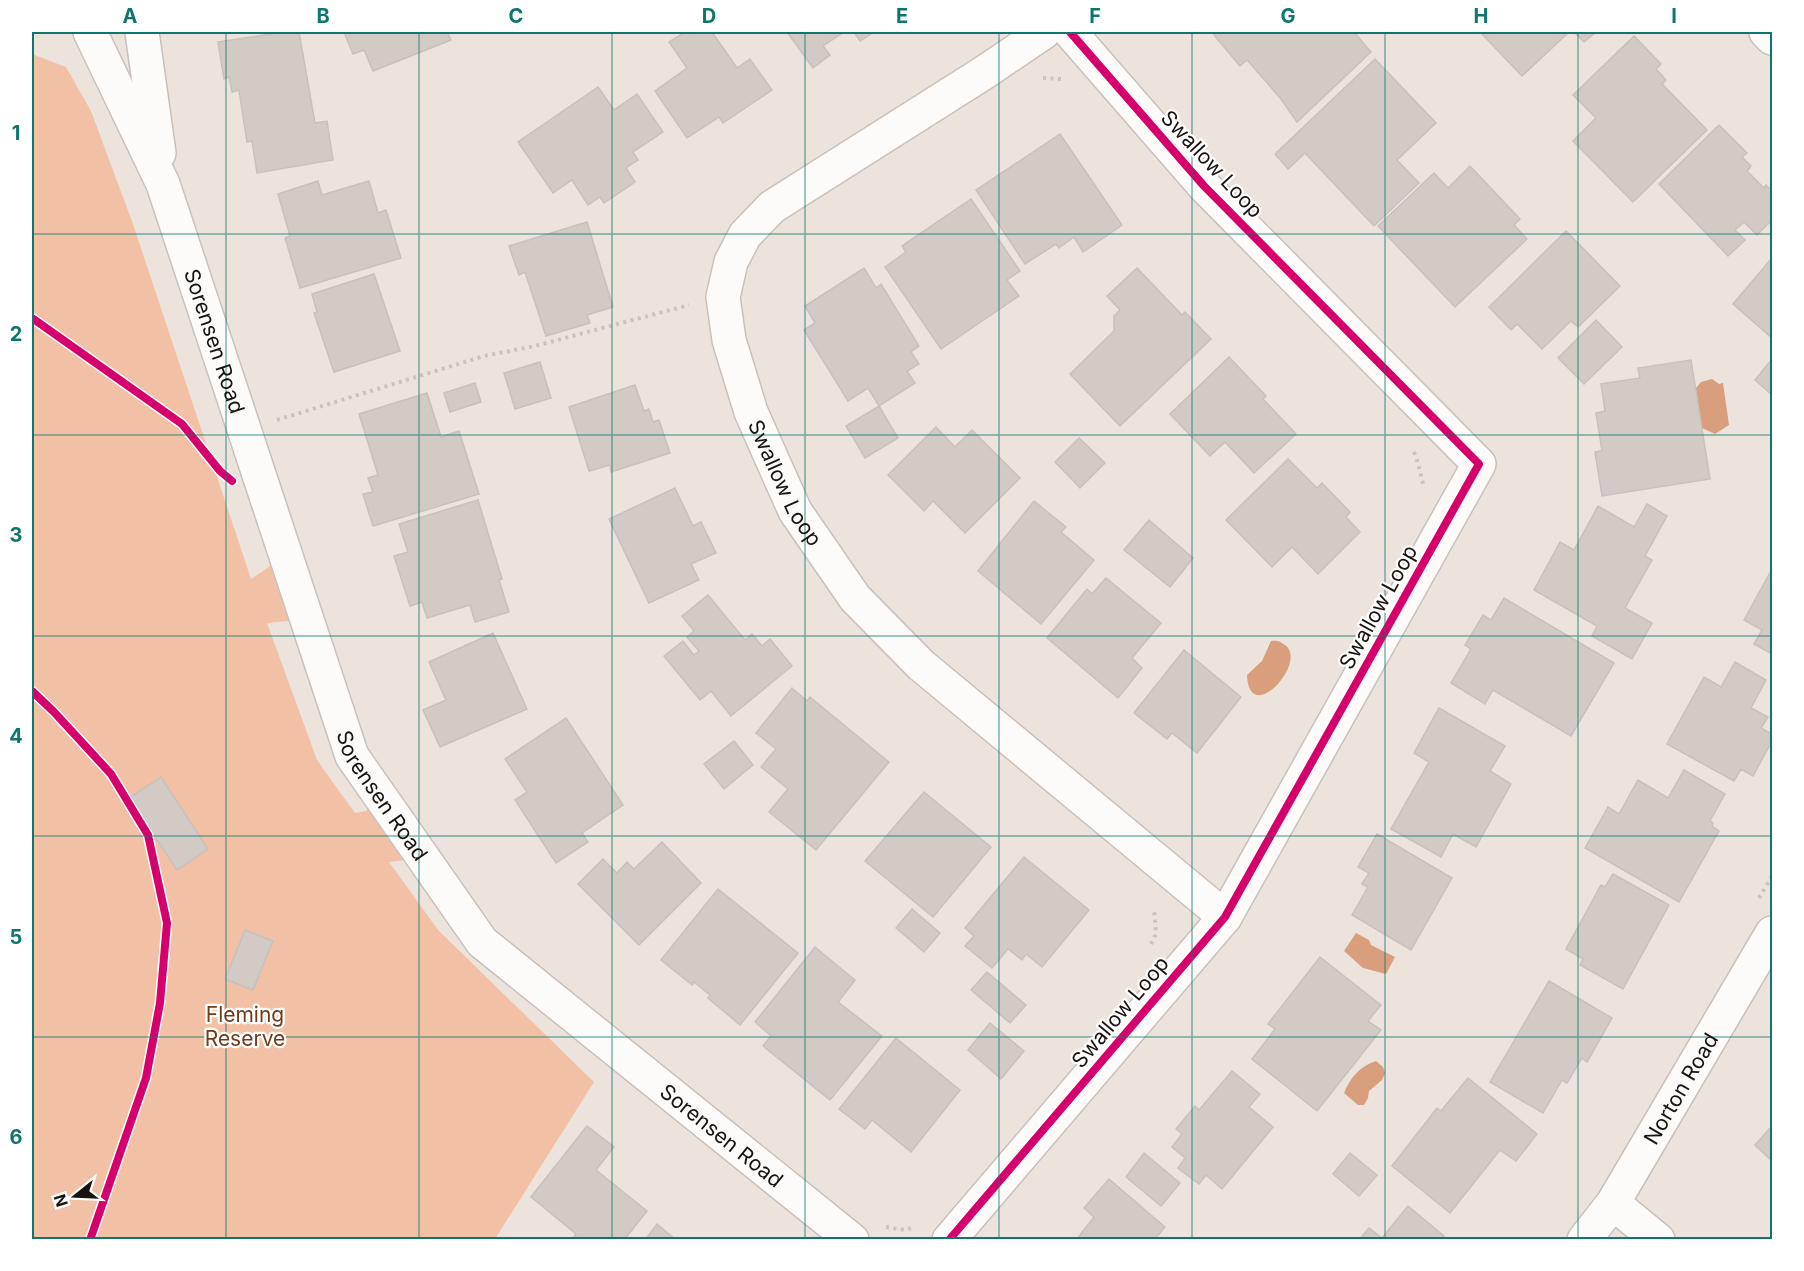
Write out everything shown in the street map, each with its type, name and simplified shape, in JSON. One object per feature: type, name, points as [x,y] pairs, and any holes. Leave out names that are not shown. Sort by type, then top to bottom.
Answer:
[{"type":"street","name":"Sorensen Road","points":[[90,32],[164,184],[352,756],[482,942],[867,1233]]},
{"type":"street","name":"Sorensen Road","points":[[142,32],[164,184]]},
{"type":"street","name":"Swallow Loop","points":[[1044,32],[772,207],[745,235],[731,262],[723,297],[729,340],[751,411],[795,511],[855,598],[921,665],[1225,916]]},
{"type":"street","name":"Swallow Loop","points":[[951,1238],[1225,916],[1479,464],[1204,186],[1070,32]]},
{"type":"street","points":[[1766,32],[1773,38]]},
{"type":"street","name":"Norton Road","points":[[1584,1239],[1613,1203],[1773,933]]},
{"type":"street","points":[[1613,1203],[1658,1239]]},
{"type":"path","points":[[1040,78],[1070,79]]},
{"type":"path","points":[[245,429],[484,356],[535,346],[723,297]]},
{"type":"path","points":[[1410,445],[1418,463],[1424,490],[1419,514],[1444,526]]},
{"type":"path","points":[[1152,900],[1156,934],[1148,951],[1174,976]]},
{"type":"path","points":[[867,1233],[905,1230],[932,1222],[951,1238]]},
{"type":"green space","name":"Fleming Reserve","points":[[32,54],[66,67],[91,111],[133,224],[251,579],[279,560],[298,620],[267,623],[317,760],[355,813],[366,811],[376,792],[423,858],[389,862],[438,930],[594,1082],[495,1239],[32,1239]]},
{"type":"shaded area","points":[[1712,379],[1719,384],[1723,383],[1729,425],[1715,434],[1702,428],[1696,388],[1701,382]]},
{"type":"shaded area","points":[[1271,641],[1278,641],[1285,645],[1290,653],[1289,664],[1284,676],[1276,686],[1266,693],[1257,695],[1250,690],[1247,675],[1262,661]]},
{"type":"shaded area","points":[[1356,933],[1369,940],[1371,945],[1395,957],[1386,974],[1363,968],[1344,951]]},
{"type":"shaded area","points":[[1376,1061],[1383,1067],[1385,1073],[1382,1080],[1369,1091],[1364,1105],[1358,1105],[1344,1093],[1356,1073]]},
{"type":"building","points":[[299,32],[315,123],[327,121],[333,160],[257,173],[252,141],[247,142],[239,90],[232,92],[229,77],[224,79],[218,42]]},
{"type":"building","points":[[344,32],[447,32],[451,40],[373,71],[364,50],[353,54]]},
{"type":"building","points":[[685,32],[694,34],[712,32],[737,68],[750,59],[772,90],[723,123],[719,117],[687,138],[655,91],[687,68],[669,42]]},
{"type":"building","points":[[787,32],[844,32],[823,46],[830,55],[813,68]]},
{"type":"building","points":[[854,32],[874,32],[860,41]]},
{"type":"building","points":[[1218,32],[1354,32],[1371,52],[1297,122],[1281,99],[1247,60],[1240,66],[1214,35]]},
{"type":"building","points":[[1480,32],[1569,32],[1522,76]]},
{"type":"building","points":[[1574,32],[1596,32],[1584,42]]},
{"type":"building","points":[[1634,36],[1661,64],[1656,69],[1666,80],[1662,84],[1707,130],[1633,202],[1573,141],[1596,118],[1573,95]]},
{"type":"building","points":[[1375,59],[1436,123],[1397,160],[1419,183],[1374,226],[1305,153],[1288,169],[1275,154]]},
{"type":"building","points":[[598,87],[614,110],[637,94],[663,132],[633,152],[638,160],[626,168],[635,182],[604,203],[600,197],[588,205],[572,180],[553,193],[518,142]]},
{"type":"building","points":[[1719,125],[1747,153],[1742,157],[1751,166],[1747,171],[1764,188],[1766,185],[1772,191],[1772,220],[1757,235],[1744,222],[1735,230],[1745,240],[1728,256],[1659,184]]},
{"type":"building","points":[[1060,134],[1122,225],[1083,252],[1074,237],[1059,248],[1056,244],[1025,264],[976,190]]},
{"type":"building","points":[[1470,166],[1520,219],[1514,225],[1527,239],[1455,307],[1378,226],[1434,173],[1448,188]]},
{"type":"building","points":[[318,181],[322,195],[369,181],[378,213],[386,210],[401,258],[300,288],[285,238],[290,236],[278,194]]},
{"type":"building","points":[[971,199],[1020,271],[1007,280],[1019,296],[941,349],[885,267],[906,252],[902,246]]},
{"type":"building","points":[[587,222],[613,307],[587,315],[590,323],[546,336],[525,272],[519,275],[509,246]]},
{"type":"building","points":[[1566,231],[1620,286],[1578,327],[1571,321],[1542,349],[1517,324],[1511,330],[1489,307]]},
{"type":"building","points":[[1772,258],[1772,338],[1733,304]]},
{"type":"building","points":[[864,268],[876,288],[881,284],[919,346],[911,352],[919,364],[907,371],[915,383],[879,406],[868,388],[848,401],[804,330],[815,323],[805,306]]},
{"type":"building","points":[[1137,268],[1182,315],[1185,312],[1211,339],[1120,426],[1070,374],[1114,331],[1114,316],[1120,310],[1107,296]]},
{"type":"building","points":[[374,274],[400,351],[334,372],[314,313],[317,312],[312,294]]},
{"type":"building","points":[[1596,320],[1622,347],[1584,384],[1558,358]]},
{"type":"building","points":[[1229,357],[1266,396],[1263,399],[1296,434],[1254,473],[1225,442],[1210,456],[1170,414]]},
{"type":"building","points":[[1772,359],[1772,395],[1755,380]]},
{"type":"building","points":[[1691,360],[1710,479],[1602,496],[1595,452],[1602,451],[1596,413],[1605,411],[1601,384],[1640,378],[1638,368]]},
{"type":"building","points":[[540,362],[551,398],[515,409],[504,373]]},
{"type":"building","points":[[475,383],[481,402],[450,412],[444,393]]},
{"type":"building","points":[[635,385],[644,411],[649,409],[653,422],[659,420],[670,453],[611,472],[610,465],[589,471],[569,407]]},
{"type":"building","points":[[427,393],[441,437],[459,431],[479,494],[373,526],[363,494],[373,492],[368,478],[378,475],[359,414]]},
{"type":"building","points":[[879,406],[898,438],[865,458],[846,426]]},
{"type":"building","points":[[936,427],[955,447],[972,430],[1020,478],[965,533],[933,501],[924,511],[888,475]]},
{"type":"building","points":[[1079,438],[1105,463],[1080,488],[1055,462]]},
{"type":"building","points":[[1288,459],[1317,488],[1322,483],[1350,512],[1346,517],[1360,532],[1318,574],[1292,547],[1272,567],[1226,520]]},
{"type":"building","points":[[675,488],[693,526],[701,522],[716,553],[691,564],[699,580],[649,603],[609,519]]},
{"type":"building","points":[[478,500],[502,579],[499,580],[509,612],[475,622],[470,605],[427,618],[422,602],[410,606],[394,556],[408,552],[399,524]]},
{"type":"building","points":[[1034,501],[1066,527],[1061,532],[1094,560],[1041,624],[978,571]]},
{"type":"building","points":[[1647,504],[1667,516],[1645,556],[1652,560],[1625,608],[1652,623],[1632,659],[1592,636],[1597,626],[1534,590],[1560,542],[1574,550],[1598,506],[1634,527]]},
{"type":"building","points":[[1149,520],[1193,558],[1170,587],[1124,550]]},
{"type":"building","points":[[1772,569],[1772,654],[1754,644],[1762,630],[1744,620]]},
{"type":"building","points":[[1106,578],[1161,623],[1132,658],[1142,668],[1118,698],[1047,638],[1087,589],[1092,594]]},
{"type":"building","points":[[708,595],[745,640],[752,634],[762,646],[770,639],[792,666],[731,716],[711,691],[700,700],[664,656],[683,641],[694,655],[699,651],[687,637],[694,631],[682,616]]},
{"type":"building","points":[[1504,598],[1614,663],[1571,736],[1493,690],[1485,704],[1451,683],[1471,649],[1465,645],[1483,615],[1491,620]]},
{"type":"building","points":[[493,633],[527,709],[440,747],[423,710],[446,700],[429,662]]},
{"type":"building","points":[[1184,650],[1241,697],[1197,753],[1172,733],[1167,739],[1134,713]]},
{"type":"building","points":[[1735,662],[1766,680],[1751,708],[1768,717],[1761,728],[1772,734],[1772,741],[1753,776],[1741,769],[1734,781],[1667,744],[1704,677],[1721,687]]},
{"type":"building","points":[[792,688],[807,701],[810,697],[889,762],[816,850],[769,812],[788,789],[761,767],[776,749],[756,733]]},
{"type":"building","points":[[1439,708],[1505,746],[1490,771],[1511,784],[1476,847],[1453,834],[1441,857],[1391,829],[1429,762],[1414,753]]},
{"type":"building","points":[[566,718],[623,805],[582,833],[588,842],[556,863],[515,800],[527,792],[505,759]]},
{"type":"building","points":[[734,741],[753,765],[724,789],[704,764]]},
{"type":"building","points":[[1684,770],[1725,794],[1710,821],[1713,823],[1712,826],[1719,831],[1679,902],[1585,848],[1608,807],[1619,814],[1638,780],[1668,798]]},
{"type":"building","points":[[161,777],[208,849],[177,870],[129,798]]},
{"type":"building","points":[[924,792],[991,847],[933,917],[865,861]]},
{"type":"building","points":[[1377,834],[1452,878],[1411,950],[1352,915],[1368,887],[1362,884],[1369,873],[1358,867]]},
{"type":"building","points":[[662,842],[701,883],[639,945],[578,884],[603,859],[617,873],[627,862],[634,869]]},
{"type":"building","points":[[1024,857],[1089,910],[1042,967],[1026,954],[1022,960],[1008,949],[992,968],[965,946],[974,936],[965,928]]},
{"type":"building","points":[[1613,874],[1669,905],[1623,989],[1580,965],[1583,959],[1566,949],[1601,885],[1605,887]]},
{"type":"building","points":[[718,889],[798,953],[740,1025],[708,998],[710,995],[694,982],[692,985],[661,960]]},
{"type":"building","points":[[912,909],[940,933],[924,952],[896,928]]},
{"type":"building","points":[[245,930],[273,941],[253,990],[225,979]]},
{"type":"building","points":[[815,947],[855,980],[838,1002],[882,1036],[830,1100],[763,1046],[771,1036],[755,1022]]},
{"type":"building","points":[[1320,957],[1381,1005],[1368,1021],[1381,1030],[1317,1111],[1252,1059],[1275,1029],[1268,1024]]},
{"type":"building","points":[[987,972],[1026,1005],[1010,1023],[971,990]]},
{"type":"building","points":[[1549,981],[1612,1018],[1587,1062],[1582,1058],[1567,1083],[1562,1080],[1543,1113],[1490,1082]]},
{"type":"building","points":[[990,1023],[1024,1051],[1001,1079],[968,1050]]},
{"type":"building","points":[[896,1038],[960,1090],[911,1152],[872,1120],[865,1129],[839,1109]]},
{"type":"building","points":[[1232,1071],[1260,1094],[1249,1107],[1273,1127],[1222,1189],[1206,1175],[1199,1184],[1178,1168],[1185,1158],[1172,1147],[1182,1134],[1176,1129],[1195,1106],[1199,1110]]},
{"type":"building","points":[[1468,1078],[1537,1134],[1516,1161],[1500,1150],[1450,1213],[1392,1166],[1437,1108],[1441,1111]]},
{"type":"building","points":[[587,1126],[614,1147],[596,1170],[647,1211],[624,1240],[572,1240],[576,1234],[531,1197]]},
{"type":"building","points":[[1772,1126],[1772,1161],[1755,1145]]},
{"type":"building","points":[[1144,1153],[1180,1183],[1161,1206],[1126,1177]]},
{"type":"building","points":[[1350,1153],[1377,1175],[1359,1196],[1333,1174]]},
{"type":"building","points":[[1109,1179],[1165,1227],[1154,1240],[1076,1240],[1094,1217],[1084,1208]]},
{"type":"building","points":[[1408,1206],[1444,1236],[1441,1240],[1359,1240],[1369,1228],[1382,1238]]},
{"type":"building","points":[[657,1224],[676,1240],[645,1240]]},
{"type":"cycle path","points":[[949,1240],[1225,917],[1479,464],[1204,186],[1070,32]]},
{"type":"cycle path","points":[[32,318],[182,424],[220,471],[232,481]]},
{"type":"cycle path","points":[[32,691],[111,774],[148,835],[167,923],[160,1003],[146,1078],[90,1240]]}]
